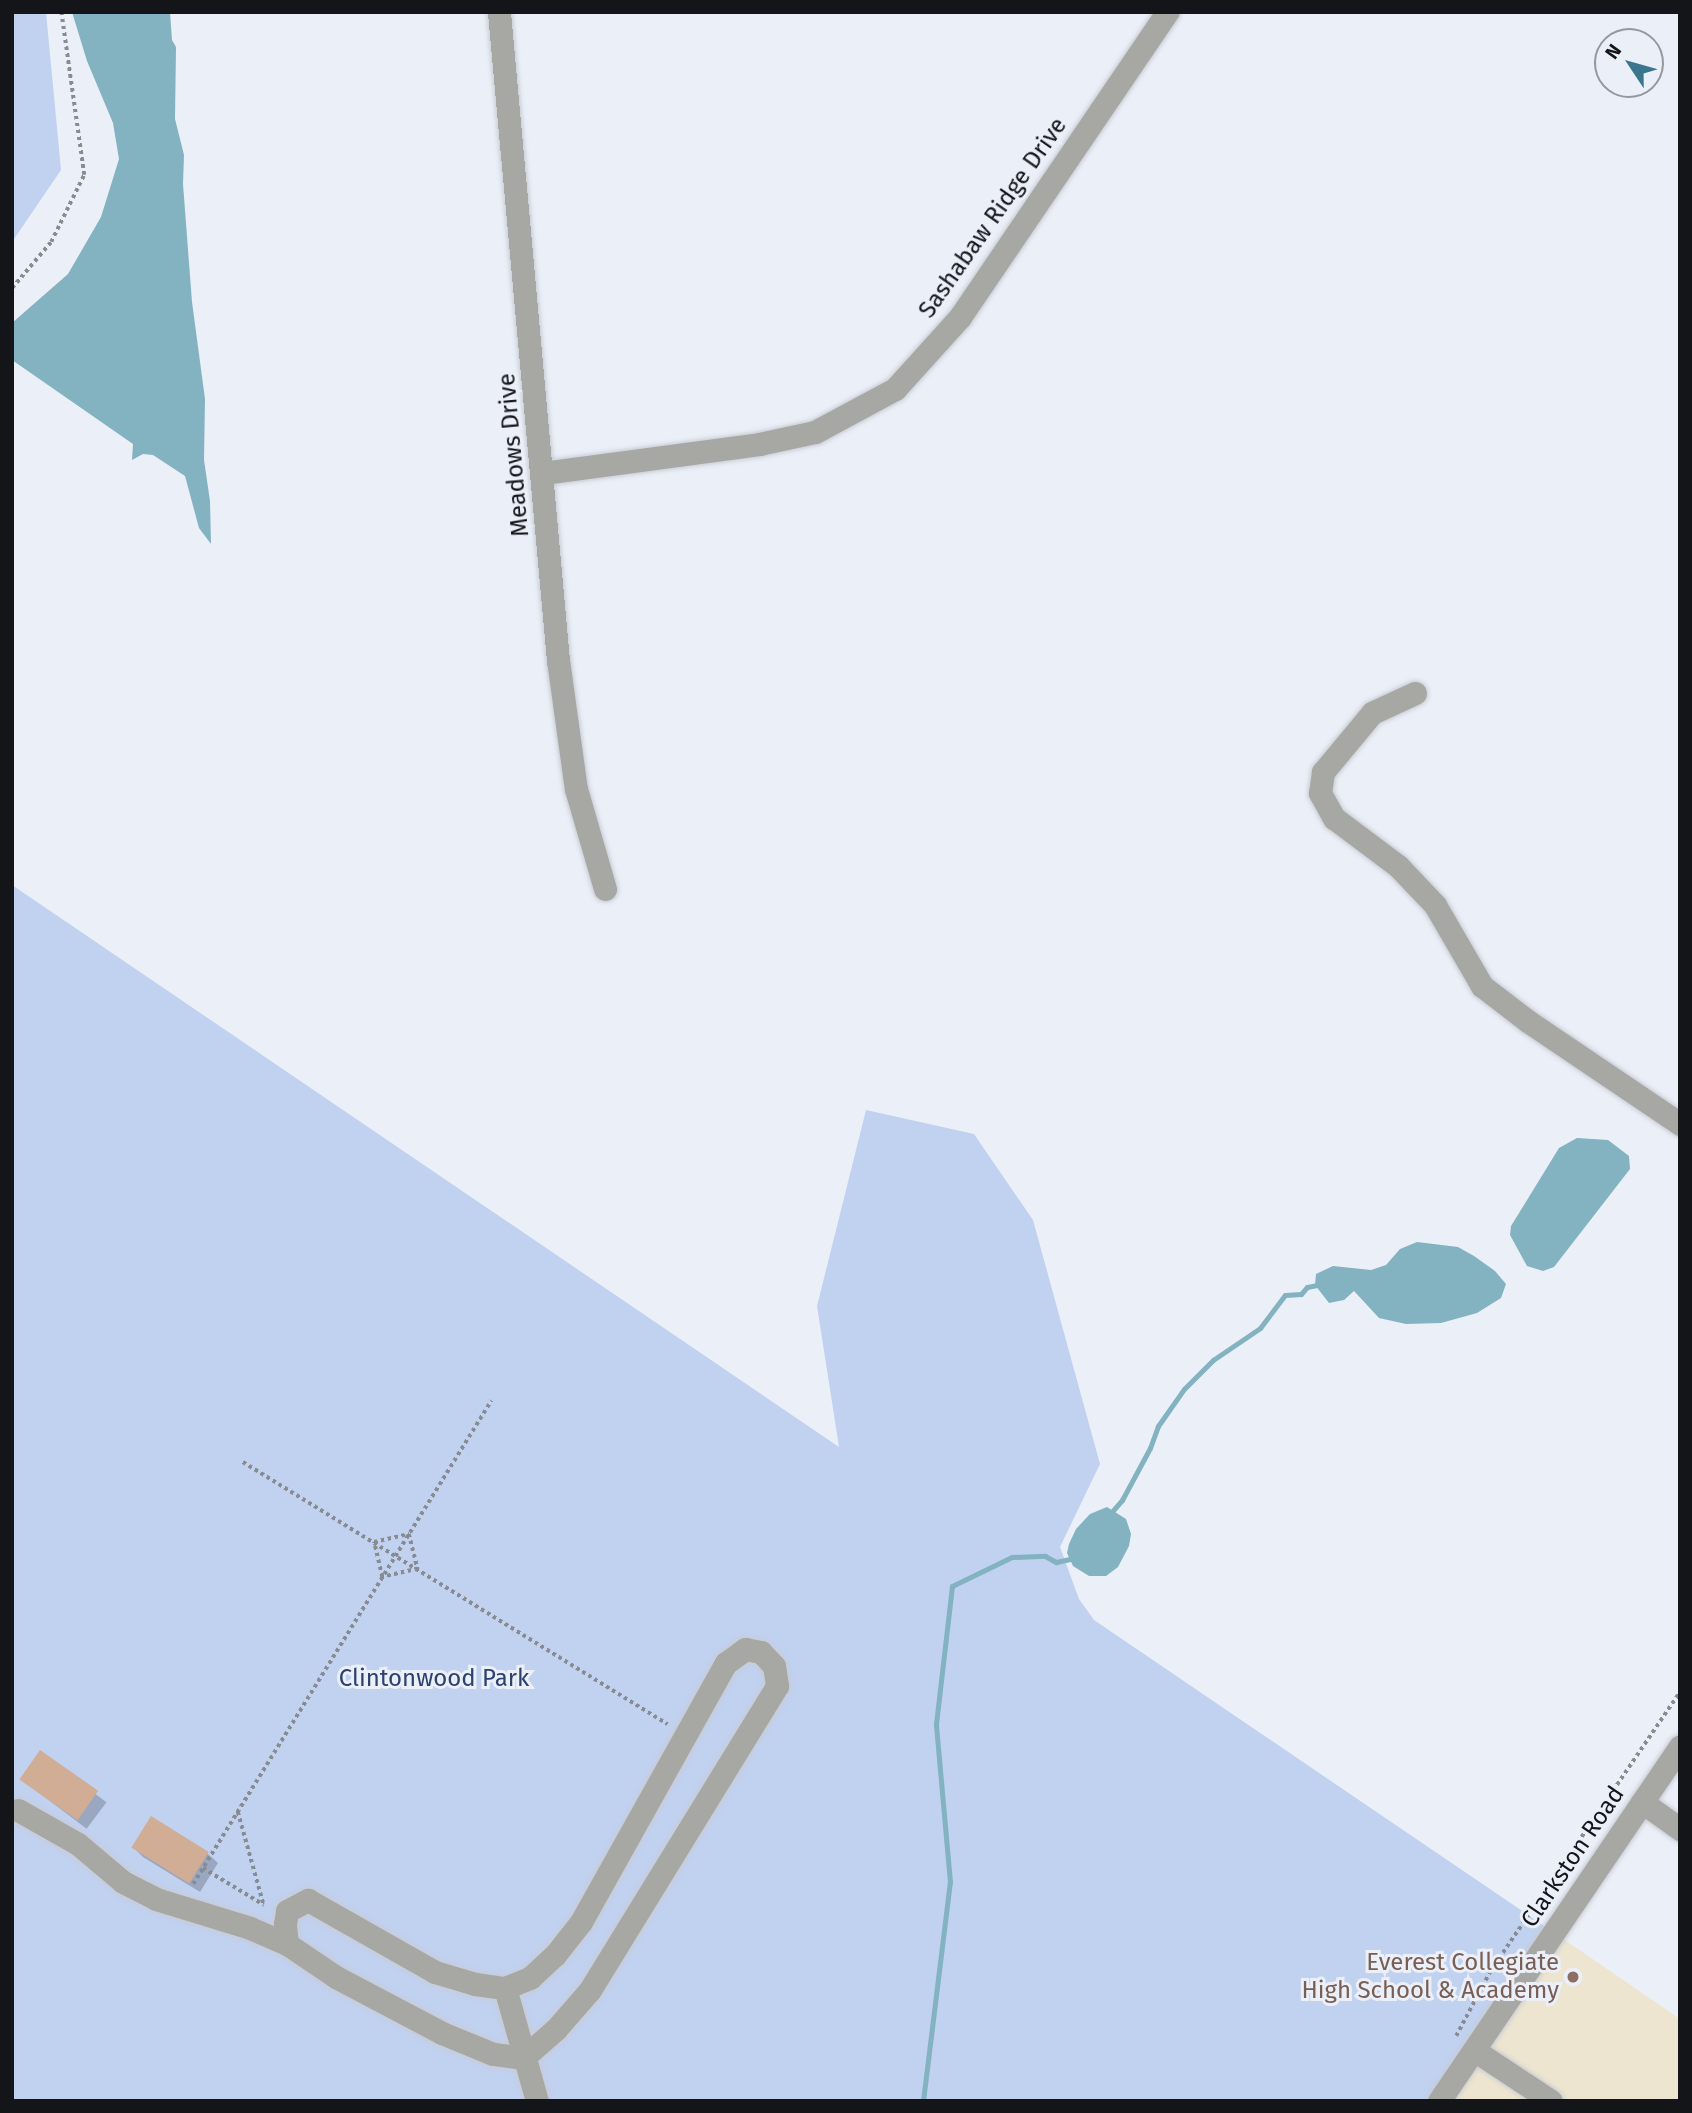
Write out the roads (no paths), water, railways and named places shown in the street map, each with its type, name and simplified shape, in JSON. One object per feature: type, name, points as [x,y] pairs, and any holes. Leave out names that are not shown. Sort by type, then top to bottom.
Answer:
[{"type":"street","name":"Meadows Drive","points":[[499,12],[543,472],[558,660],[576,789],[605,889]]},
{"type":"street","name":"Sashabaw Ridge Drive","points":[[543,472],[758,444],[815,432],[895,389],[960,317],[1167,12]]},
{"type":"street","points":[[1415,693],[1372,713],[1323,772],[1320,793],[1334,818],[1398,866],[1436,905],[1482,986],[1529,1022],[1680,1124]]},
{"type":"street","points":[[18,1811],[78,1844],[123,1882],[156,1899],[250,1928],[287,1944],[336,1976],[442,2033],[493,2054],[523,2058],[556,2029],[590,1990],[778,1686],[774,1666],[761,1652],[745,1649],[726,1663],[581,1922],[555,1955],[530,1978],[505,1988],[475,1984],[435,1972],[308,1900],[287,1911],[287,1944]]},
{"type":"street","name":"Clarkston Road","points":[[1439,2101],[1464,2045],[1680,1746]]},
{"type":"street","points":[[1642,1802],[1680,1829]]},
{"type":"street","points":[[505,1988],[537,2101]]},
{"type":"street","points":[[1464,2045],[1551,2101]]},
{"type":"waterway","points":[[1109,1515],[1122,1500],[1150,1448],[1158,1426],[1184,1389],[1213,1360],[1260,1328],[1285,1295],[1301,1294],[1307,1287],[1322,1284]]},
{"type":"waterway","points":[[923,2101],[950,1882],[936,1724],[952,1586],[1012,1557],[1045,1556],[1056,1562],[1075,1558]]},
{"type":"place","name":"Everest Collegiate High School & Academy","points":[[1573,1977]]},
{"type":"park label","name":"Clintonwood Park","points":[[434,1679]]}]
